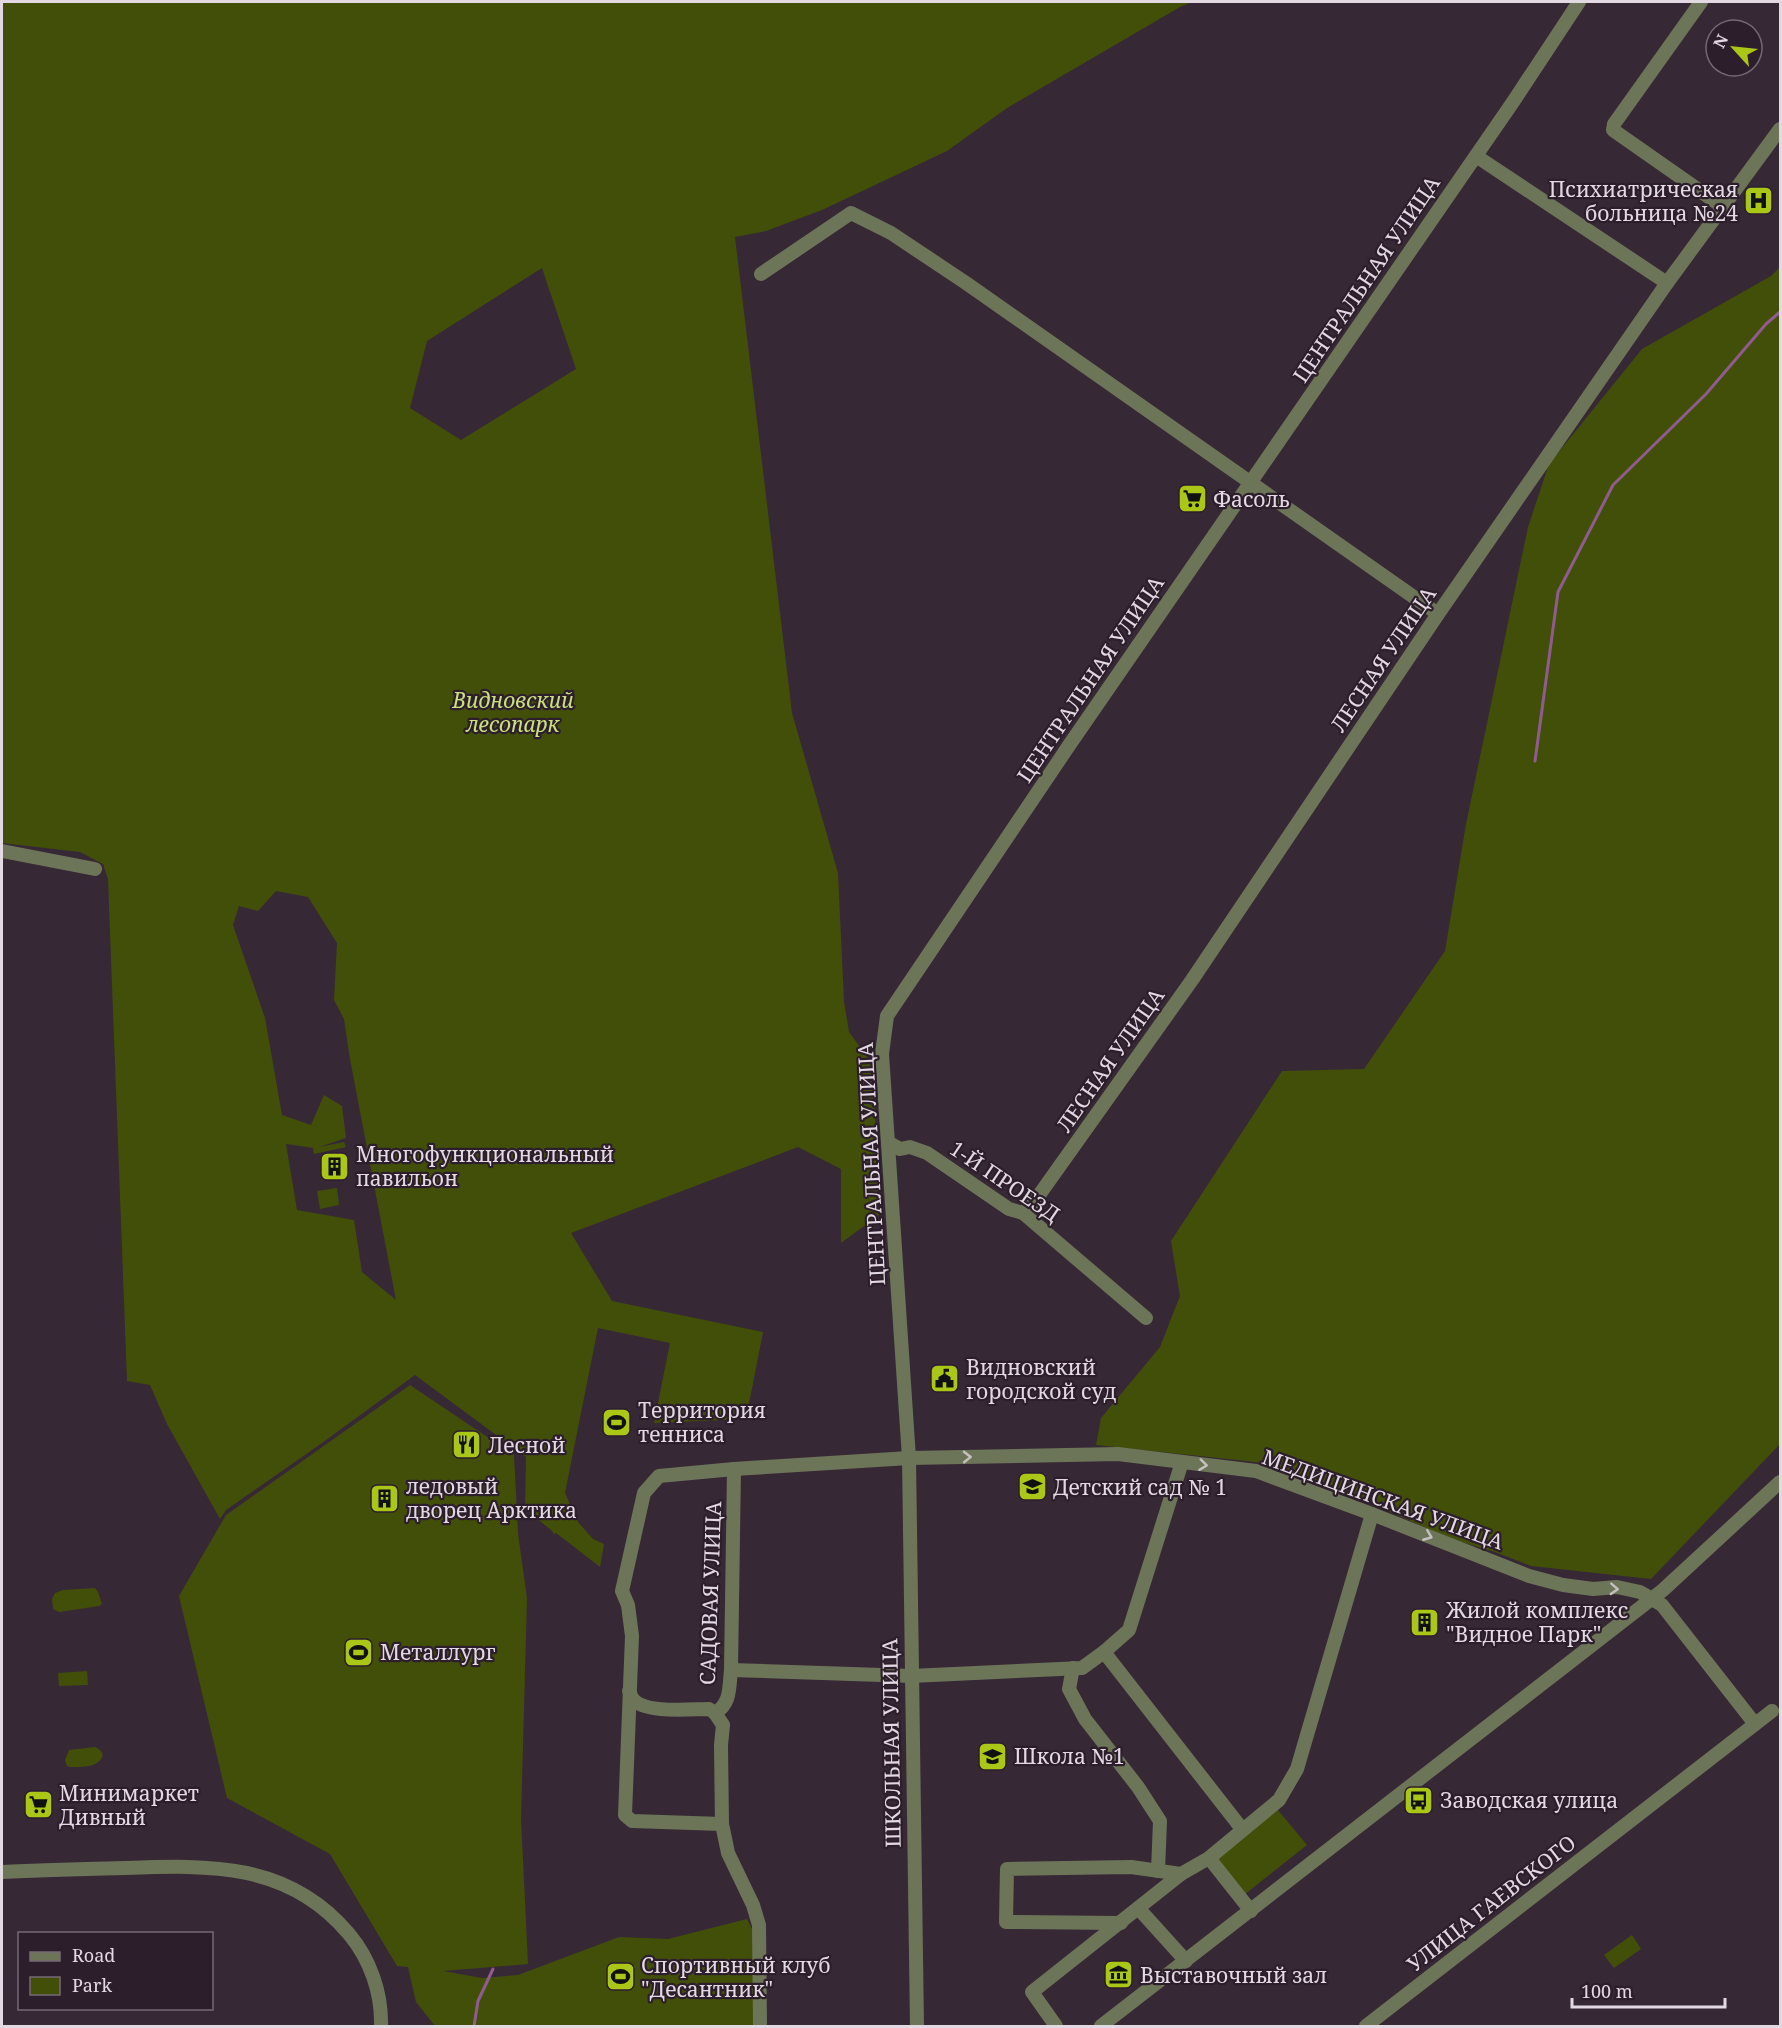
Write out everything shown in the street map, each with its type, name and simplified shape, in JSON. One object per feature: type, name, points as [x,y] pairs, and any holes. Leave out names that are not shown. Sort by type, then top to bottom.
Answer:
[{"type":"street","name":"ЦЕНТРАЛЬНАЯ УЛИЦА","points":[[909,1458],[882,1054],[887,1016],[1070,744],[1580,2]]},
{"type":"street","points":[[1701,2],[1614,124],[1613,130],[1723,207]]},
{"type":"street","name":"ЛЕСНАЯ УЛИЦА","points":[[1023,1213],[1032,1205],[1192,980],[1438,614],[1667,283],[1780,129]]},
{"type":"street","points":[[1476,156],[1667,283]]},
{"type":"street","points":[[761,274],[851,213],[891,233],[1438,614]]},
{"type":"street","points":[[2,851],[95,869]]},
{"type":"street","name":"1-Й ПРОЕЗД","points":[[889,1143],[900,1149],[910,1147],[927,1153],[1009,1209],[1023,1213],[1146,1318]]},
{"type":"street","name":"МЕДИЦИНСКАЯ УЛИЦА","points":[[629,1690],[632,1636],[628,1605],[622,1591],[644,1493],[659,1476],[734,1469],[909,1458],[1118,1454],[1256,1471],[1529,1576],[1563,1585],[1593,1589],[1617,1587],[1640,1592],[1652,1599]]},
{"type":"street","name":"ШКОЛЬНАЯ УЛИЦА","points":[[909,1458],[917,2026]]},
{"type":"street","points":[[731,1671],[911,1676],[1082,1668],[1129,1630],[1182,1462]]},
{"type":"street","name":"САДОВАЯ УЛИЦА","points":[[734,1469],[731,1671],[728,1702],[723,1709],[715,1713],[723,1725],[722,1824],[728,1853],[753,1905],[759,1925],[760,2026]]},
{"type":"street","points":[[1101,2026],[1652,1599],[1780,1482]]},
{"type":"street","points":[[1056,2026],[1032,1992],[1181,1874],[1209,1858],[1279,1800],[1297,1769],[1372,1514]]},
{"type":"street","points":[[1652,1599],[1662,1605],[1755,1724]]},
{"type":"street","points":[[1104,1652],[1242,1829]]},
{"type":"street","points":[[1073,1668],[1069,1689],[1085,1719],[1138,1787],[1160,1821],[1158,1871]]},
{"type":"street","points":[[629,1690],[634,1700],[643,1706],[660,1709],[709,1709],[715,1713]]},
{"type":"street","points":[[629,1690],[625,1815],[632,1821],[722,1824]]},
{"type":"street","name":"УЛИЦА ГАЕВСКОГО","points":[[1366,2026],[1772,1712]]},
{"type":"street","points":[[1209,1858],[1251,1911]]},
{"type":"street","points":[[2,1872],[195,1866],[244,1871],[266,1877],[315,1902],[340,1923],[359,1946],[373,1973],[381,2026]]},
{"type":"street","points":[[1121,1923],[1006,1922],[1007,1869],[1131,1867],[1181,1874]]},
{"type":"street","points":[[1139,1909],[1186,1961]]},
{"type":"green space","name":"Видновский лесопарк","points":[[2,2],[1192,2],[1007,108],[947,151],[822,210],[766,231],[735,237],[792,713],[838,873],[844,1002],[849,1032],[873,1065],[879,1215],[841,1243],[841,1169],[798,1147],[571,1233],[612,1301],[763,1332],[746,1419],[654,1423],[670,1343],[598,1328],[565,1493],[578,1522],[593,1539],[604,1544],[600,1567],[556,1533],[554,1534],[525,1509],[526,1457],[415,1375],[226,1510],[220,1519],[167,1424],[150,1385],[127,1381],[108,879],[103,864],[80,852],[2,843]],"holes":[[[542,268],[576,369],[461,440],[410,408],[427,341]],[[276,891],[308,897],[337,943],[334,1000],[344,1019],[396,1300],[362,1272],[354,1220],[297,1210],[286,1144],[314,1148],[314,1154],[346,1147],[344,1142],[319,1147],[346,1138],[342,1106],[324,1095],[311,1125],[282,1115],[265,1018],[233,925],[239,906],[258,911]]]},
{"type":"green space","points":[[1780,267],[1780,1444],[1651,1579],[1531,1566],[1451,1539],[1336,1488],[1265,1463],[1096,1445],[1101,1418],[1160,1347],[1180,1296],[1171,1241],[1282,1071],[1364,1069],[1445,951],[1466,824],[1528,527],[1549,464],[1642,349],[1771,276]]},
{"type":"green space","points":[[337,1188],[339,1205],[320,1209],[317,1191]]},
{"type":"green space","name":"Металлург","points":[[410,1385],[514,1455],[518,1534],[527,1598],[521,1819],[528,1964],[443,1971],[482,1978],[518,1975],[619,1937],[668,1939],[747,1919],[753,1931],[754,2026],[435,2026],[416,2002],[408,1967],[397,1966],[330,1854],[227,1798],[179,1596],[226,1515]]},
{"type":"green space","points":[[95,1588],[102,1604],[99,1606],[59,1612],[53,1609],[52,1599],[55,1593],[63,1590]]},
{"type":"green space","points":[[87,1671],[88,1685],[59,1686],[58,1673]]},
{"type":"green space","points":[[95,1747],[102,1752],[102,1758],[97,1763],[87,1766],[67,1766],[65,1760],[69,1750]]},
{"type":"green space","points":[[1277,1809],[1307,1845],[1244,1895],[1215,1859]]},
{"type":"green space","points":[[1632,1935],[1641,1949],[1614,1968],[1604,1955]]},
{"type":"waterway","points":[[1535,761],[1558,592],[1613,485],[1706,394],[1766,324],[1780,312]]},
{"type":"waterway","points":[[474,2026],[478,2001],[493,1969]]},
{"type":"place","name":"Психиатрическая больница №24","points":[[1759,201]]},
{"type":"place","name":"Фасоль","points":[[1192,499]]},
{"type":"place","name":"Многофункциональный павильон","points":[[335,1166]]},
{"type":"place","name":"Видновский городской суд","points":[[945,1379]]},
{"type":"place","name":"Территория тенниса","points":[[617,1422]]},
{"type":"place","name":"Лесной","points":[[467,1445]]},
{"type":"place","name":"Детский сад № 1","points":[[1032,1487]]},
{"type":"place","name":"ледовый дворец Арктика","points":[[385,1498]]},
{"type":"place","name":"Жилой комплекс \"Видное Парк\"","points":[[1425,1622]]},
{"type":"place","name":"Металлург","points":[[359,1652]]},
{"type":"place","name":"Школа №1","points":[[993,1756]]},
{"type":"place","name":"Заводская улица","points":[[1419,1800]]},
{"type":"place","name":"Минимаркет Дивный","points":[[38,1805]]},
{"type":"place","name":"Выставочный зал","points":[[1119,1975]]},
{"type":"place","name":"Спортивный клуб \"Десантник\"","points":[[620,1977]]}]
